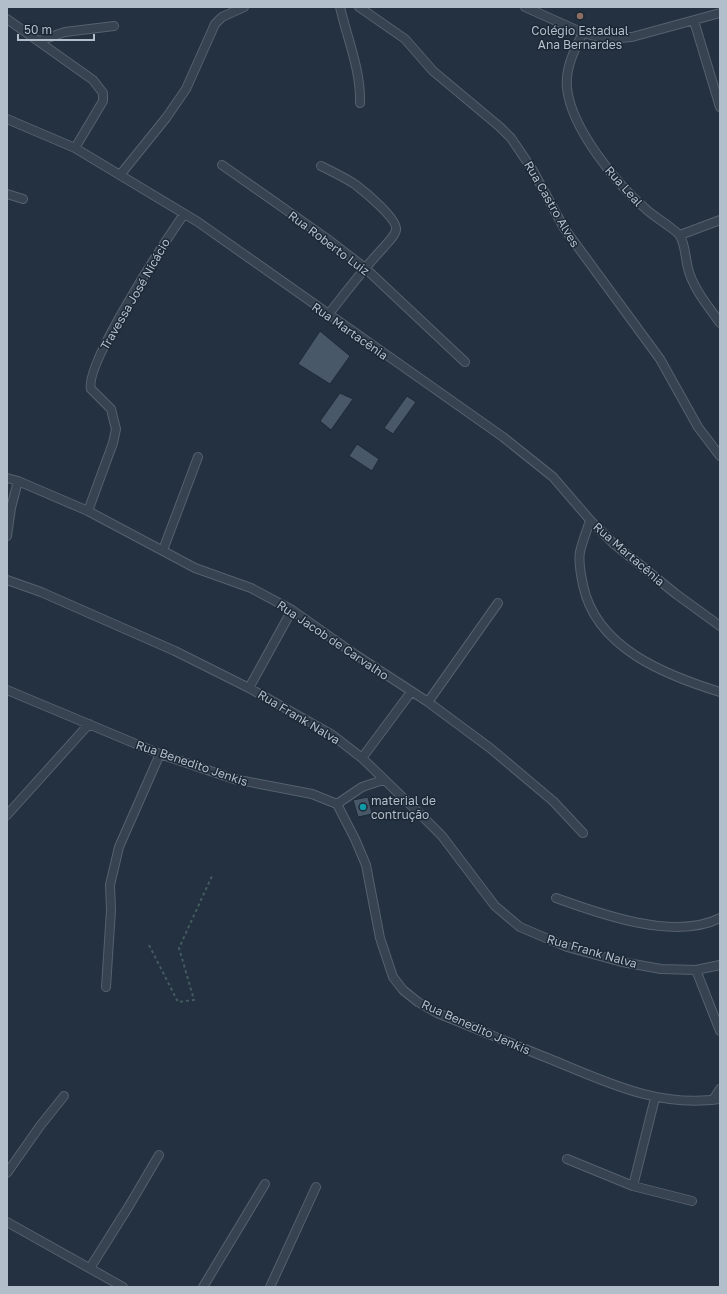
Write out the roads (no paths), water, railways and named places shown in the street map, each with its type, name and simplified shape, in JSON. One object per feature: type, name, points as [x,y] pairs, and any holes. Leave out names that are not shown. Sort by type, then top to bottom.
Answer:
[{"type":"street","points":[[120,175],[166,118],[186,89],[215,24],[222,17],[244,7]]},
{"type":"street","points":[[340,7],[358,75],[360,103]]},
{"type":"street","name":"Rua Castro Alves","points":[[359,7],[405,39],[433,71],[511,138],[532,169],[564,228],[660,359],[698,427],[720,456]]},
{"type":"street","points":[[525,7],[594,38],[620,39],[694,21],[720,13]]},
{"type":"street","points":[[7,19],[93,80],[103,93],[103,101],[75,148]]},
{"type":"street","points":[[694,21],[720,107]]},
{"type":"street","points":[[39,41],[64,32],[114,26]]},
{"type":"street","name":"Rua Leal","points":[[583,33],[567,74],[567,88],[570,103],[581,127],[610,172],[647,210],[680,235]]},
{"type":"street","name":"Rua Martacênia","points":[[7,119],[75,148],[184,214],[503,437],[553,477],[590,520],[613,543],[720,626]]},
{"type":"street","name":"Rua Roberto Luiz","points":[[222,165],[326,238],[364,268],[465,362]]},
{"type":"street","points":[[322,166],[356,185],[391,217],[396,225],[396,230],[393,237],[364,268],[328,315]]},
{"type":"street","points":[[7,194],[23,198]]},
{"type":"street","name":"Travessa José Nicácio","points":[[88,511],[113,443],[116,429],[111,409],[91,389],[90,377],[132,296],[184,214]]},
{"type":"street","points":[[720,220],[680,235],[689,272],[699,293],[720,323]]},
{"type":"street","points":[[163,550],[198,457]]},
{"type":"street","name":"Rua Jacob de Carvalho","points":[[7,478],[18,481],[88,511],[195,568],[251,588],[292,610],[411,692],[428,702],[490,748],[553,801],[583,833]]},
{"type":"street","points":[[7,536],[11,508],[18,481]]},
{"type":"street","points":[[590,520],[580,552],[579,567],[586,597],[594,614],[610,634],[630,652],[648,664],[683,679],[720,692]]},
{"type":"street","name":"Rua Frank Nalva","points":[[7,580],[41,592],[175,651],[249,688],[331,734],[362,758],[442,836],[495,906],[520,927],[567,947],[622,962],[661,969],[696,970],[720,964]]},
{"type":"street","points":[[428,702],[498,603]]},
{"type":"street","points":[[249,688],[292,610]]},
{"type":"street","name":"Rua Benedito Jenkis","points":[[7,690],[160,754],[234,779],[312,794],[337,804],[355,839],[366,865],[380,938],[393,977],[403,990],[418,1002],[437,1013],[595,1078],[655,1098],[673,1100],[716,1100]]},
{"type":"street","points":[[362,758],[411,692]]},
{"type":"street","points":[[7,815],[89,724]]},
{"type":"street","points":[[106,987],[111,910],[110,885],[115,862],[119,847],[160,754]]},
{"type":"street","points":[[337,804],[362,787],[384,780]]},
{"type":"street","points":[[556,898],[602,915],[640,923],[698,926],[720,918]]},
{"type":"street","points":[[696,970],[720,1031]]},
{"type":"street","points":[[716,1100],[720,1089]]},
{"type":"street","points":[[7,1173],[40,1126],[64,1096]]},
{"type":"street","points":[[633,1186],[655,1098]]},
{"type":"street","points":[[90,1268],[159,1155]]},
{"type":"street","points":[[567,1159],[633,1186],[692,1201]]},
{"type":"street","points":[[203,1287],[265,1184]]},
{"type":"street","points":[[270,1287],[316,1187]]},
{"type":"street","points":[[7,1222],[123,1287]]},
{"type":"place","name":"Colégio Estadual Ana Bernardes","points":[[580,16]]},
{"type":"place","name":"material de contrução","points":[[363,807]]}]
